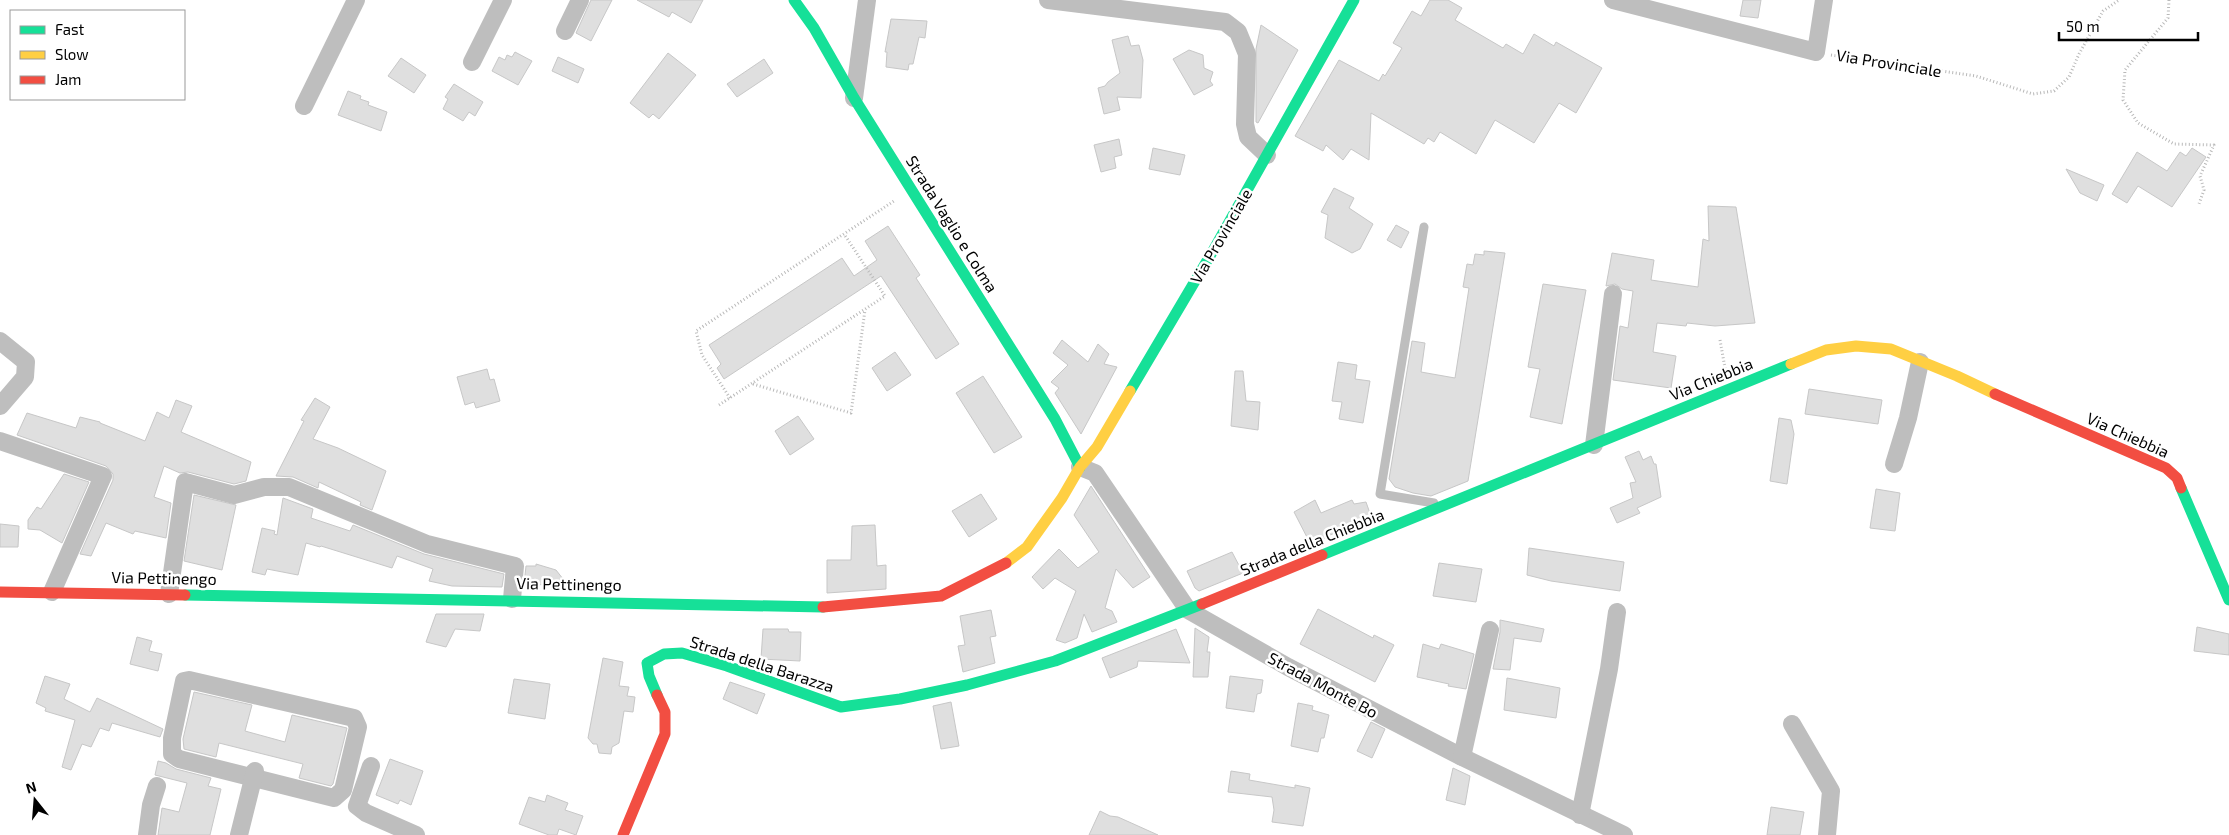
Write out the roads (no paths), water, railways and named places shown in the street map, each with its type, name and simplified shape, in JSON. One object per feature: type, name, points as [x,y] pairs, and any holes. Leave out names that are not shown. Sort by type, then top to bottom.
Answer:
[{"type":"street","points":[[304,106],[356,0]]},
{"type":"street","points":[[472,62],[503,0]]},
{"type":"street","points":[[565,30],[580,0]]},
{"type":"street","name":"Strada Vaglio e Colma","points":[[794,0],[814,28],[854,98],[1056,419],[1080,467]]},
{"type":"street","points":[[854,98],[867,0]]},
{"type":"street","points":[[1048,0],[1099,3],[1225,22],[1238,32],[1247,54],[1246,124],[1248,137],[1267,155]]},
{"type":"street","name":"Via Provinciale","points":[[1080,467],[1097,447],[1267,155],[1354,0]]},
{"type":"street","name":"Via Provinciale","points":[[1613,0],[1816,52],[1824,0]]},
{"type":"street","points":[[1594,445],[1613,294]]},
{"type":"street","points":[[0,341],[26,362],[25,376],[0,406]]},
{"type":"street","name":"Via Chiebbia","points":[[1449,505],[1826,350],[1856,346],[1891,349],[1956,376],[2021,407],[2166,468],[2177,478],[2229,600]]},
{"type":"street","points":[[1894,464],[1908,418],[1920,362]]},
{"type":"street","points":[[0,441],[103,476],[52,592]]},
{"type":"street","name":"Via Pettinengo","points":[[0,592],[832,607],[903,602],[941,596],[1003,565],[1027,547],[1062,498],[1080,467]]},
{"type":"street","name":"Strada Monte Bo","points":[[1080,467],[1095,473],[1188,610],[1288,667],[1462,757],[1624,835]]},
{"type":"street","points":[[169,594],[185,482],[234,495],[264,487],[288,487],[428,544],[515,566],[512,600]]},
{"type":"street","name":"Strada della Chiebbia","points":[[1188,610],[1449,505]]},
{"type":"street","name":"Strada della Barazza","points":[[623,835],[665,734],[665,712],[649,676],[647,664],[654,658],[664,654],[682,654],[727,666],[841,706],[900,699],[967,685],[1055,662],[1188,610]]},
{"type":"street","points":[[1580,815],[1609,669],[1617,612]]},
{"type":"street","points":[[1462,757],[1490,630]]},
{"type":"street","points":[[184,681],[199,682],[354,718],[358,727],[343,790],[334,798],[254,774],[180,759],[172,754],[172,738],[184,681]]},
{"type":"street","points":[[1792,724],[1831,791],[1827,835]]},
{"type":"street","points":[[371,766],[357,806],[366,814],[416,835]]},
{"type":"street","points":[[239,835],[254,774]]},
{"type":"street","points":[[147,835],[151,805],[157,786]]},
{"type":"lane","points":[[1424,227],[1380,494],[1449,505]]}]
